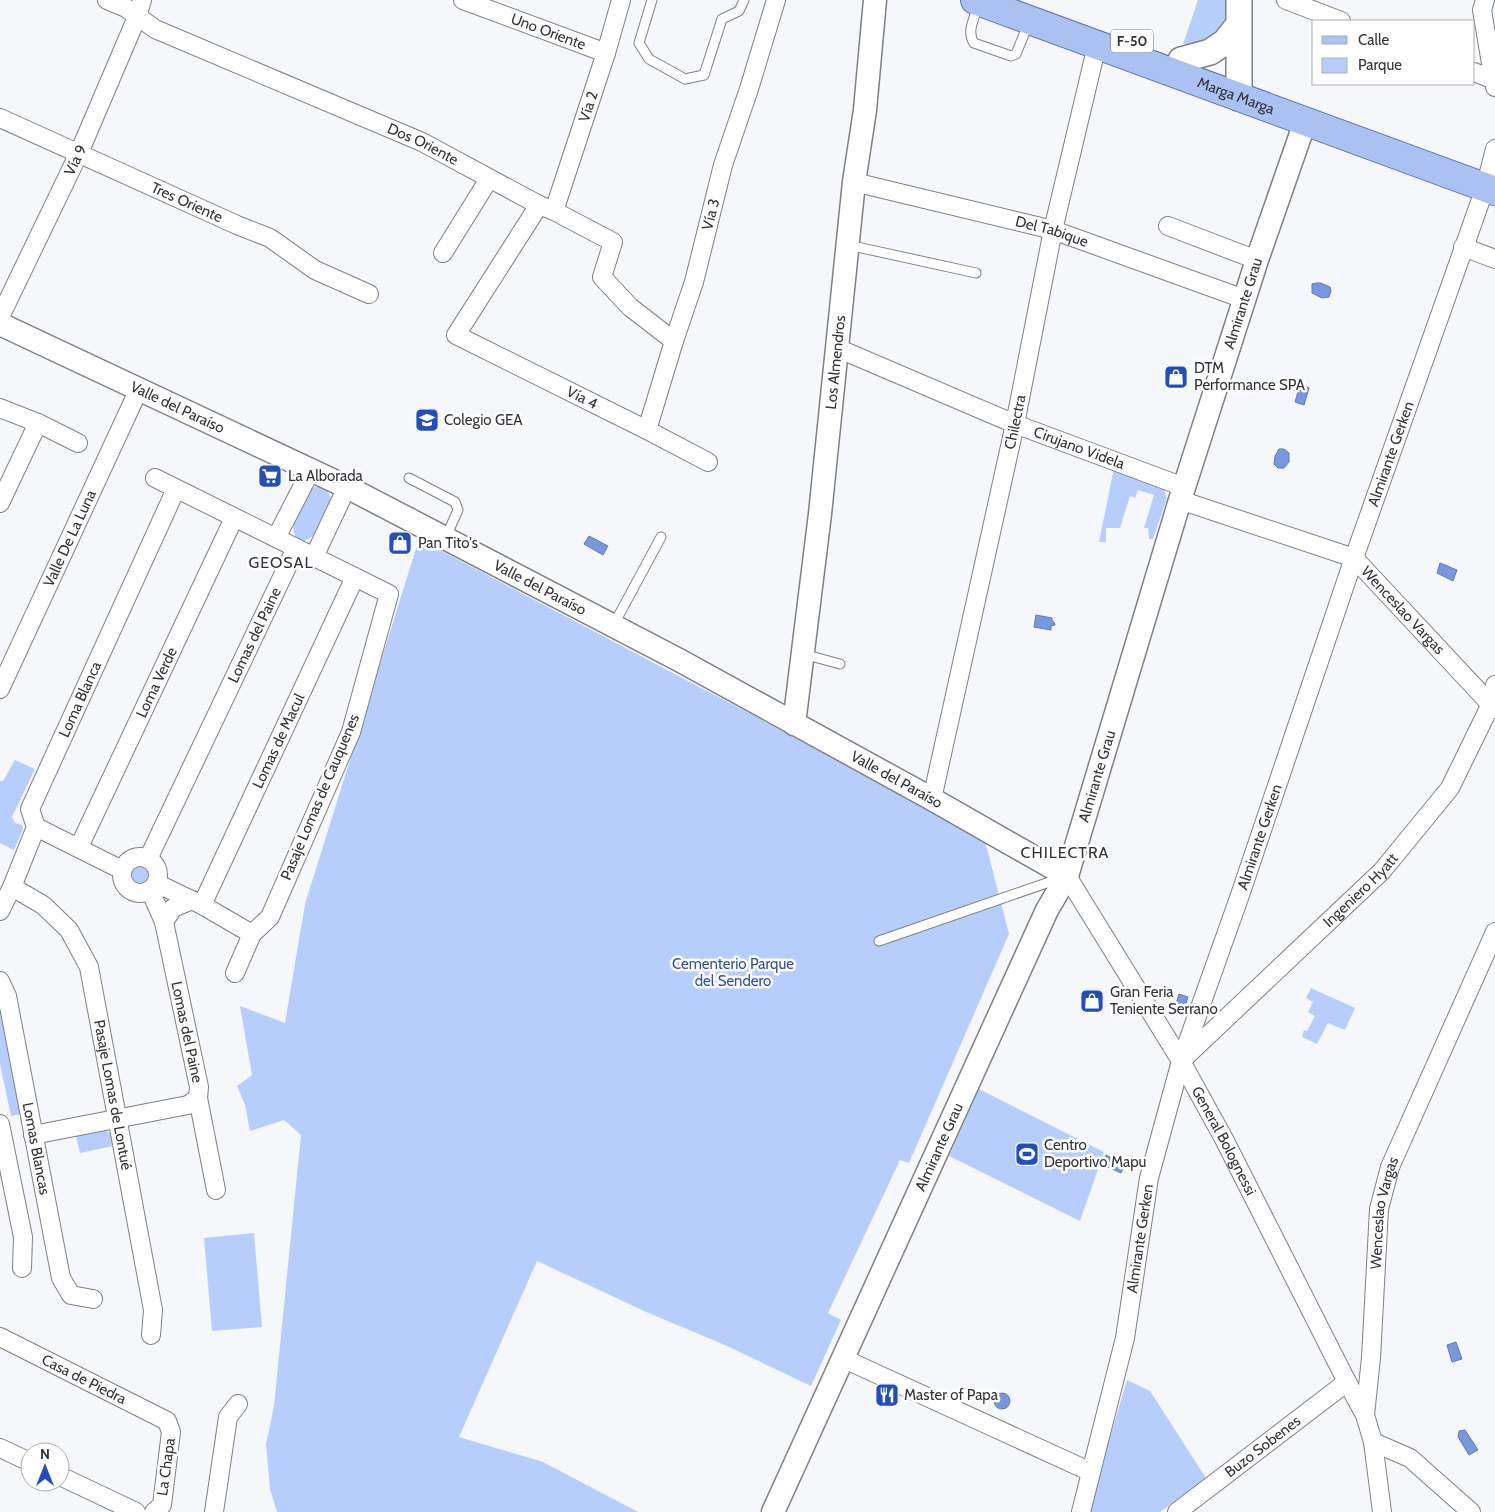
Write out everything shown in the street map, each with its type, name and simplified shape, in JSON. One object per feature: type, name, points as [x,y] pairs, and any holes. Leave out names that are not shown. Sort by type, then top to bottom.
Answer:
[{"type":"main road","points":[[1239,0],[1240,90]]},
{"type":"main road","name":"Marga Marga","points":[[977,1],[1027,10],[1181,60],[1305,122],[1490,190]]},
{"type":"main road","name":"Marga Marga","points":[[1027,10],[1097,45],[1240,90],[1286,99],[1346,123],[1490,190]]},
{"type":"main road","points":[[1181,60],[1210,52],[1226,42],[1239,24]]},
{"type":"street","name":"Dos Oriente","points":[[106,0],[126,8],[140,8],[155,28],[422,142],[489,179],[613,242],[602,277],[630,307],[674,340]]},
{"type":"street","name":"Uno Oriente","points":[[462,0],[606,53]]},
{"type":"street","name":"Vía 2","points":[[456,336],[546,208],[606,53],[621,0]]},
{"type":"street","name":"Vía 3","points":[[647,430],[674,340],[694,282],[723,166],[776,0]]},
{"type":"street","name":"Los Almendros","points":[[794,724],[854,182],[865,110],[875,0]]},
{"type":"street","points":[[1286,0],[1338,20]]},
{"type":"street","points":[[1485,0],[1482,10],[1495,84]]},
{"type":"street","name":"Vía 9","points":[[0,317],[79,153],[140,8]]},
{"type":"street","name":"Chilectra","points":[[932,799],[1015,424],[1053,230],[1097,45]]},
{"type":"street","points":[[1475,73],[1495,84]]},
{"type":"street","points":[[1286,99],[1305,122],[1319,120],[1346,123]]},
{"type":"street","name":"Tres Oriente","points":[[0,118],[237,225],[270,238],[315,270],[369,294]]},
{"type":"street","name":"Almirante Grau","points":[[773,1512],[1047,910],[1068,876],[1182,493],[1244,299],[1305,122]]},
{"type":"street","name":"Almirante Gerken","points":[[1081,1512],[1126,1338],[1149,1178],[1181,1061],[1463,248],[1490,190],[1495,148]]},
{"type":"street","points":[[443,253],[489,179]]},
{"type":"street","name":"Del Tabique","points":[[854,182],[1053,230],[1244,299]]},
{"type":"street","points":[[1168,226],[1257,260]]},
{"type":"street","points":[[1463,248],[1495,259]]},
{"type":"street","name":"Valle del Paraíso","points":[[0,324],[347,487],[613,626],[932,799],[1068,876]]},
{"type":"street","name":"Vía 4","points":[[456,336],[708,462]]},
{"type":"street","name":"Cirujano Videla","points":[[837,348],[1182,493]]},
{"type":"street","name":"Valle De La Luna","points":[[0,689],[139,389]]},
{"type":"street","points":[[0,408],[38,423],[78,443]]},
{"type":"street","points":[[0,503],[38,423]]},
{"type":"street","points":[[276,538],[311,470]]},
{"type":"street","points":[[155,478],[355,577]]},
{"type":"street","points":[[314,557],[347,487]]},
{"type":"street","name":"Loma Blanca","points":[[36,827],[30,809],[176,489]]},
{"type":"street","name":"Wenceslao Vargas","points":[[1182,493],[1354,558],[1493,706]]},
{"type":"street","name":"Loma Verde","points":[[79,847],[234,518]]},
{"type":"street","name":"Lomas del Paine","points":[[148,859],[296,548]]},
{"type":"street","name":"Pasaje Lomas de Cauquenes","points":[[252,934],[270,917],[351,732],[388,594],[355,577]]},
{"type":"street","name":"Lomas de Macul","points":[[197,902],[355,577]]},
{"type":"street","name":"Ingeniero Hyatt","points":[[1181,1061],[1382,871],[1450,788],[1493,706],[1495,685]]},
{"type":"street","points":[[0,912],[36,827],[122,870]]},
{"type":"street","points":[[140,857],[148,859],[156,867],[158,874],[153,887],[143,893],[131,891],[125,887],[122,881],[122,870],[128,861],[140,857]]},
{"type":"street","name":"General Bolognessi","points":[[1068,876],[1181,1061],[1224,1139],[1365,1415]]},
{"type":"street","name":"Pasaje Lomas de Lontué","points":[[12,887],[43,905],[68,930],[89,966],[116,1118],[154,1310],[151,1334]]},
{"type":"street","points":[[153,887],[197,902],[252,934],[235,973]]},
{"type":"street","name":"Lomas del Paine","points":[[33,1134],[188,1105],[198,1098],[199,1087],[164,922],[153,887]]},
{"type":"street","points":[[164,922],[173,908],[197,902]]},
{"type":"street","name":"Wenceslao Vargas","points":[[1382,1512],[1373,1442],[1365,1415],[1371,1365],[1379,1209],[1390,1167],[1495,932]]},
{"type":"street","name":"Lomas Blancas","points":[[0,981],[7,996],[61,1278],[72,1295],[93,1299]]},
{"type":"street","points":[[198,1098],[216,1190]]},
{"type":"street","points":[[1,1135],[24,1237],[22,1268]]},
{"type":"street","name":"Casa de Piedra","points":[[0,1337],[167,1421]]},
{"type":"street","points":[[842,1358],[1091,1472]]},
{"type":"street","name":"Buzo Sobenes","points":[[1177,1512],[1347,1382]]},
{"type":"street","points":[[214,1512],[228,1417],[238,1404]]},
{"type":"street","name":"La Chapa","points":[[154,1512],[162,1505],[172,1432],[167,1421]]},
{"type":"street","points":[[1373,1442],[1410,1458],[1471,1512]]},
{"type":"street","points":[[0,1448],[20,1457]]},
{"type":"street","points":[[70,1481],[136,1512]]},
{"type":"lane","points":[[652,0],[639,43],[649,59],[685,80],[704,75],[722,19],[739,11],[744,0]]},
{"type":"lane","points":[[977,1],[970,32],[974,43],[1011,56],[1016,54],[1027,10]]},
{"type":"lane","points":[[848,245],[976,273]]},
{"type":"lane","points":[[409,478],[455,502],[458,510],[445,538]]},
{"type":"lane","points":[[613,626],[661,536]]},
{"type":"lane","points":[[803,654],[840,664]]},
{"type":"lane","points":[[879,941],[1068,876]]},
{"type":"green space","points":[[1198,0],[1226,0],[1225,27],[1200,45],[1183,44]]},
{"type":"green space","points":[[1114,468],[1164,489],[1167,498],[1153,539],[1149,539],[1148,528],[1144,528],[1154,495],[1138,490],[1135,498],[1130,496],[1120,528],[1106,528],[1106,542],[1099,542]]},
{"type":"green space","points":[[319,486],[328,491],[331,499],[313,536],[304,541],[295,537],[293,527],[310,489]]},
{"type":"green space","name":"Cementerio Parque del Sendero","points":[[419,539],[984,837],[1009,934],[909,1163],[900,1160],[828,1313],[841,1320],[811,1386],[727,1346],[644,1311],[537,1261],[459,1437],[543,1462],[638,1512],[277,1512],[270,1489],[266,1444],[274,1406],[301,1135],[284,1120],[250,1131],[245,1105],[237,1086],[252,1075],[240,1006],[285,1023],[305,904]]},
{"type":"green space","points":[[15,760],[35,769],[12,817],[15,823],[22,825],[23,829],[14,850],[0,843],[0,781],[3,781]]},
{"type":"green space","points":[[139,862],[148,866],[152,875],[148,884],[139,888],[130,884],[126,875],[130,866]]},
{"type":"green space","points":[[1311,988],[1355,1008],[1345,1030],[1328,1023],[1317,1044],[1302,1037],[1304,1030],[1307,1031],[1315,1016],[1308,1012],[1313,1002],[1306,998]]},
{"type":"green space","points":[[0,1001],[21,1114],[11,1116],[0,1064]]},
{"type":"green space","name":"Centro Deportivo Mapu","points":[[979,1089],[1104,1152],[1080,1221],[949,1156]]},
{"type":"green space","points":[[104,1130],[110,1133],[113,1146],[80,1153],[76,1136]]},
{"type":"green space","points":[[254,1233],[262,1327],[212,1331],[204,1238]]},
{"type":"green space","points":[[1127,1380],[1150,1391],[1206,1478],[1160,1512],[1088,1512]]},
{"type":"shaded area","points":[[1316,283],[1330,287],[1329,297],[1322,298],[1312,293],[1312,284]]},
{"type":"shaded area","points":[[1299,384],[1309,388],[1304,405],[1295,402]]},
{"type":"shaded area","points":[[1279,449],[1284,449],[1289,453],[1289,462],[1284,468],[1278,468],[1274,464],[1275,456]]},
{"type":"shaded area","points":[[589,536],[608,546],[603,555],[584,544]]},
{"type":"shaded area","points":[[1440,563],[1457,570],[1453,581],[1437,573]]},
{"type":"shaded area","points":[[1036,615],[1052,618],[1055,625],[1051,626],[1051,630],[1034,627]]},
{"type":"shaded area","points":[[1179,994],[1188,997],[1182,1016],[1173,1013]]},
{"type":"shaded area","points":[[1106,1155],[1125,1164],[1121,1173],[1102,1164]]},
{"type":"shaded area","points":[[1456,1342],[1462,1359],[1452,1362],[1447,1345]]},
{"type":"shaded area","points":[[999,1393],[1005,1393],[1010,1398],[1008,1407],[999,1409],[994,1404],[994,1398]]},
{"type":"shaded area","points":[[1465,1430],[1478,1450],[1469,1455],[1458,1437],[1459,1431]]},
{"type":"place","name":"DTM Performance SPA","points":[[1176,377]]},
{"type":"place","name":"Colegio GEA","points":[[427,420]]},
{"type":"place","name":"La Alborada","points":[[270,476]]},
{"type":"place","name":"Pan Tito's","points":[[400,543]]},
{"type":"place","name":"Gran Feria Teniente Serrano","points":[[1092,1001]]},
{"type":"place","name":"Centro Deportivo Mapu","points":[[1027,1154]]},
{"type":"place","name":"Master of Papa","points":[[887,1395]]},
{"type":"district","name":"GEOSAL","points":[[281,562]]},
{"type":"district","name":"CHILECTRA","points":[[1065,852]]}]
